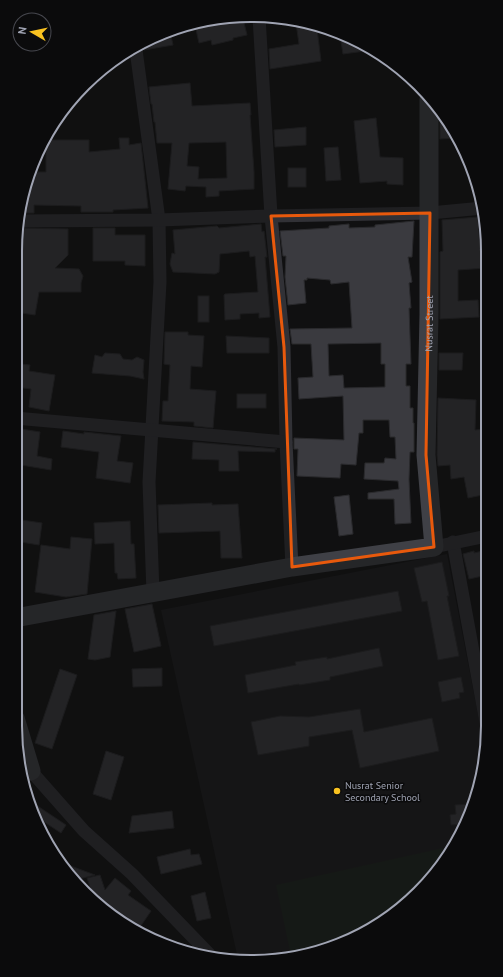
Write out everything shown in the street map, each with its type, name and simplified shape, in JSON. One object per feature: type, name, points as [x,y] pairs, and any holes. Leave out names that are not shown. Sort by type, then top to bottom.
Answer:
[{"type":"street","points":[[259,22],[271,216],[284,347],[286,442],[292,567]]},
{"type":"street","points":[[136,53],[159,220],[160,282],[149,482],[153,593]]},
{"type":"street","name":"Nusrat Street","points":[[430,107],[429,321],[426,455],[434,547]]},
{"type":"street","points":[[24,221],[159,220],[430,213],[477,209]]},
{"type":"street","points":[[22,419],[286,442]]},
{"type":"street","points":[[22,617],[292,567],[434,547],[481,537]]},
{"type":"street","points":[[452,542],[481,692]]},
{"type":"street","points":[[27,771],[84,831],[132,874],[206,951]]},
{"type":"highlighted area","points":[[430,213],[426,455],[434,547],[292,567],[284,347],[271,216]]},
{"type":"shaded area","name":"Nusrat Senior Secondary School","points":[[447,554],[481,730],[477,770],[464,813],[442,853],[434,865],[414,888],[391,908],[353,931],[325,943],[296,951],[267,955],[237,955],[161,610]]},
{"type":"shaded area","points":[[443,848],[442,853],[424,877],[391,908],[366,924],[339,938],[296,951],[290,952],[276,885]]},
{"type":"building","points":[[244,22],[247,35],[212,45],[211,40],[199,43],[196,29],[207,26]]},
{"type":"building","points":[[296,26],[317,32],[321,61],[270,69],[269,49],[299,44]]},
{"type":"building","points":[[171,36],[173,45],[144,50],[164,39]]},
{"type":"building","points":[[341,40],[363,51],[343,54]]},
{"type":"building","points":[[190,83],[192,106],[250,103],[254,189],[219,191],[219,196],[206,197],[206,187],[186,186],[185,191],[168,189],[172,143],[157,143],[149,87]],"holes":[[[226,142],[227,178],[198,179],[199,167],[187,166],[189,143]]]},
{"type":"building","points":[[376,118],[380,157],[403,158],[403,185],[387,184],[387,181],[360,183],[354,121]]},
{"type":"building","points":[[440,121],[451,138],[440,139]]},
{"type":"building","points":[[306,127],[306,145],[275,147],[274,130]]},
{"type":"building","points":[[119,138],[129,138],[129,145],[141,143],[148,208],[113,210],[113,212],[81,212],[81,206],[34,205],[34,213],[25,213],[36,172],[46,172],[46,150],[51,140],[89,140],[89,152],[120,149]]},
{"type":"building","points":[[338,147],[341,180],[326,181],[324,148]]},
{"type":"building","points":[[288,168],[306,168],[306,187],[288,187]]},
{"type":"building","points":[[478,217],[481,268],[458,270],[458,301],[478,300],[479,317],[440,319],[440,252],[443,251],[442,220]]},
{"type":"building","points":[[414,221],[412,257],[408,257],[412,282],[409,283],[411,308],[409,308],[411,364],[406,364],[406,386],[410,386],[410,408],[413,408],[414,423],[414,452],[410,452],[409,479],[411,523],[395,524],[394,499],[368,499],[368,493],[399,489],[398,481],[364,479],[365,463],[384,463],[385,458],[396,459],[395,437],[390,437],[389,420],[363,420],[363,433],[359,433],[356,465],[341,464],[340,478],[297,476],[298,449],[294,449],[294,438],[344,440],[343,396],[299,399],[298,378],[313,377],[311,344],[292,344],[290,329],[352,328],[349,282],[331,284],[330,280],[307,278],[307,280],[304,280],[306,303],[288,305],[285,277],[286,256],[283,256],[280,231],[329,228],[329,226],[349,224],[349,228],[375,227],[375,225]],"holes":[[[381,343],[381,364],[385,364],[385,387],[344,388],[343,375],[329,376],[328,344]]]},
{"type":"building","points":[[261,224],[262,232],[264,231],[267,257],[265,257],[270,317],[259,318],[259,313],[240,314],[240,319],[225,320],[225,294],[258,292],[255,256],[250,257],[249,251],[220,254],[219,272],[215,274],[173,272],[170,264],[172,253],[175,254],[173,230]]},
{"type":"building","points":[[23,228],[68,229],[68,255],[55,268],[79,269],[83,276],[81,292],[39,292],[35,315],[22,313]]},
{"type":"building","points":[[93,228],[115,228],[115,235],[145,235],[145,266],[125,265],[125,261],[93,261]]},
{"type":"building","points":[[198,296],[209,296],[209,322],[198,322]]},
{"type":"building","points":[[165,332],[188,332],[188,335],[204,336],[202,367],[191,366],[190,389],[216,391],[213,428],[194,426],[194,422],[162,421],[163,401],[168,401],[170,365],[164,364]]},
{"type":"building","points":[[226,336],[269,338],[269,353],[227,353]]},
{"type":"building","points":[[105,353],[120,354],[123,359],[132,360],[137,357],[144,360],[144,379],[130,376],[92,373],[95,355],[102,357]]},
{"type":"building","points":[[439,353],[463,353],[462,370],[439,370]]},
{"type":"building","points":[[22,364],[30,365],[29,371],[55,375],[49,411],[29,407],[31,389],[22,388]]},
{"type":"building","points":[[237,394],[266,394],[266,408],[237,408]]},
{"type":"building","points":[[438,398],[476,400],[475,430],[481,430],[481,495],[468,498],[464,477],[451,479],[450,465],[438,466]]},
{"type":"building","points":[[22,429],[40,432],[37,456],[52,459],[51,470],[22,465]]},
{"type":"building","points":[[63,431],[121,436],[117,461],[133,463],[130,483],[96,478],[99,452],[61,447]]},
{"type":"building","points":[[193,442],[277,449],[275,449],[275,452],[238,451],[239,471],[219,471],[219,460],[192,459]]},
{"type":"building","points":[[349,495],[353,534],[339,536],[334,497]]},
{"type":"building","points":[[212,503],[212,505],[238,504],[242,558],[221,558],[220,531],[159,533],[158,505]]},
{"type":"building","points":[[22,520],[42,523],[39,545],[22,542]]},
{"type":"building","points":[[130,521],[131,544],[134,544],[136,578],[118,579],[117,573],[115,573],[114,543],[95,544],[94,523]]},
{"type":"building","points":[[71,537],[92,539],[87,594],[66,597],[35,592],[41,545],[70,549]]},
{"type":"building","points":[[474,551],[474,553],[481,551],[481,576],[469,579],[463,554]]},
{"type":"building","points":[[442,562],[459,656],[438,660],[427,601],[422,602],[414,568]]},
{"type":"building","points":[[398,591],[402,611],[214,646],[210,626]]},
{"type":"building","points":[[152,604],[161,646],[134,652],[125,609]]},
{"type":"building","points":[[116,611],[110,657],[95,660],[88,659],[94,615]]},
{"type":"building","points":[[379,648],[383,666],[330,677],[330,680],[248,693],[245,675],[296,665],[295,662],[327,657],[327,659]]},
{"type":"building","points":[[162,668],[162,686],[133,687],[132,669]]},
{"type":"building","points":[[60,669],[77,675],[52,749],[35,743]]},
{"type":"building","points":[[461,677],[464,692],[459,693],[460,698],[442,702],[438,682]]},
{"type":"building","points":[[360,709],[364,732],[432,718],[439,751],[360,768],[352,730],[309,737],[309,746],[258,755],[251,722],[280,716],[309,717]]},
{"type":"building","points":[[106,751],[124,757],[111,800],[93,794]]},
{"type":"building","points":[[467,804],[458,824],[451,825],[450,815],[456,814],[455,805]]},
{"type":"building","points":[[36,805],[66,825],[61,833],[43,821]]},
{"type":"building","points":[[172,811],[174,828],[129,833],[132,816]]},
{"type":"building","points":[[190,849],[191,855],[199,854],[202,864],[161,874],[157,857]]},
{"type":"building","points":[[69,865],[95,875],[80,879]]},
{"type":"building","points":[[100,875],[105,890],[115,878],[131,891],[128,895],[151,911],[141,926],[112,908],[94,892],[91,890],[87,878]]},
{"type":"building","points":[[205,892],[211,918],[197,921],[191,896]]},
{"type":"place","name":"Nusrat Senior Secondary School","points":[[337,791]]}]
